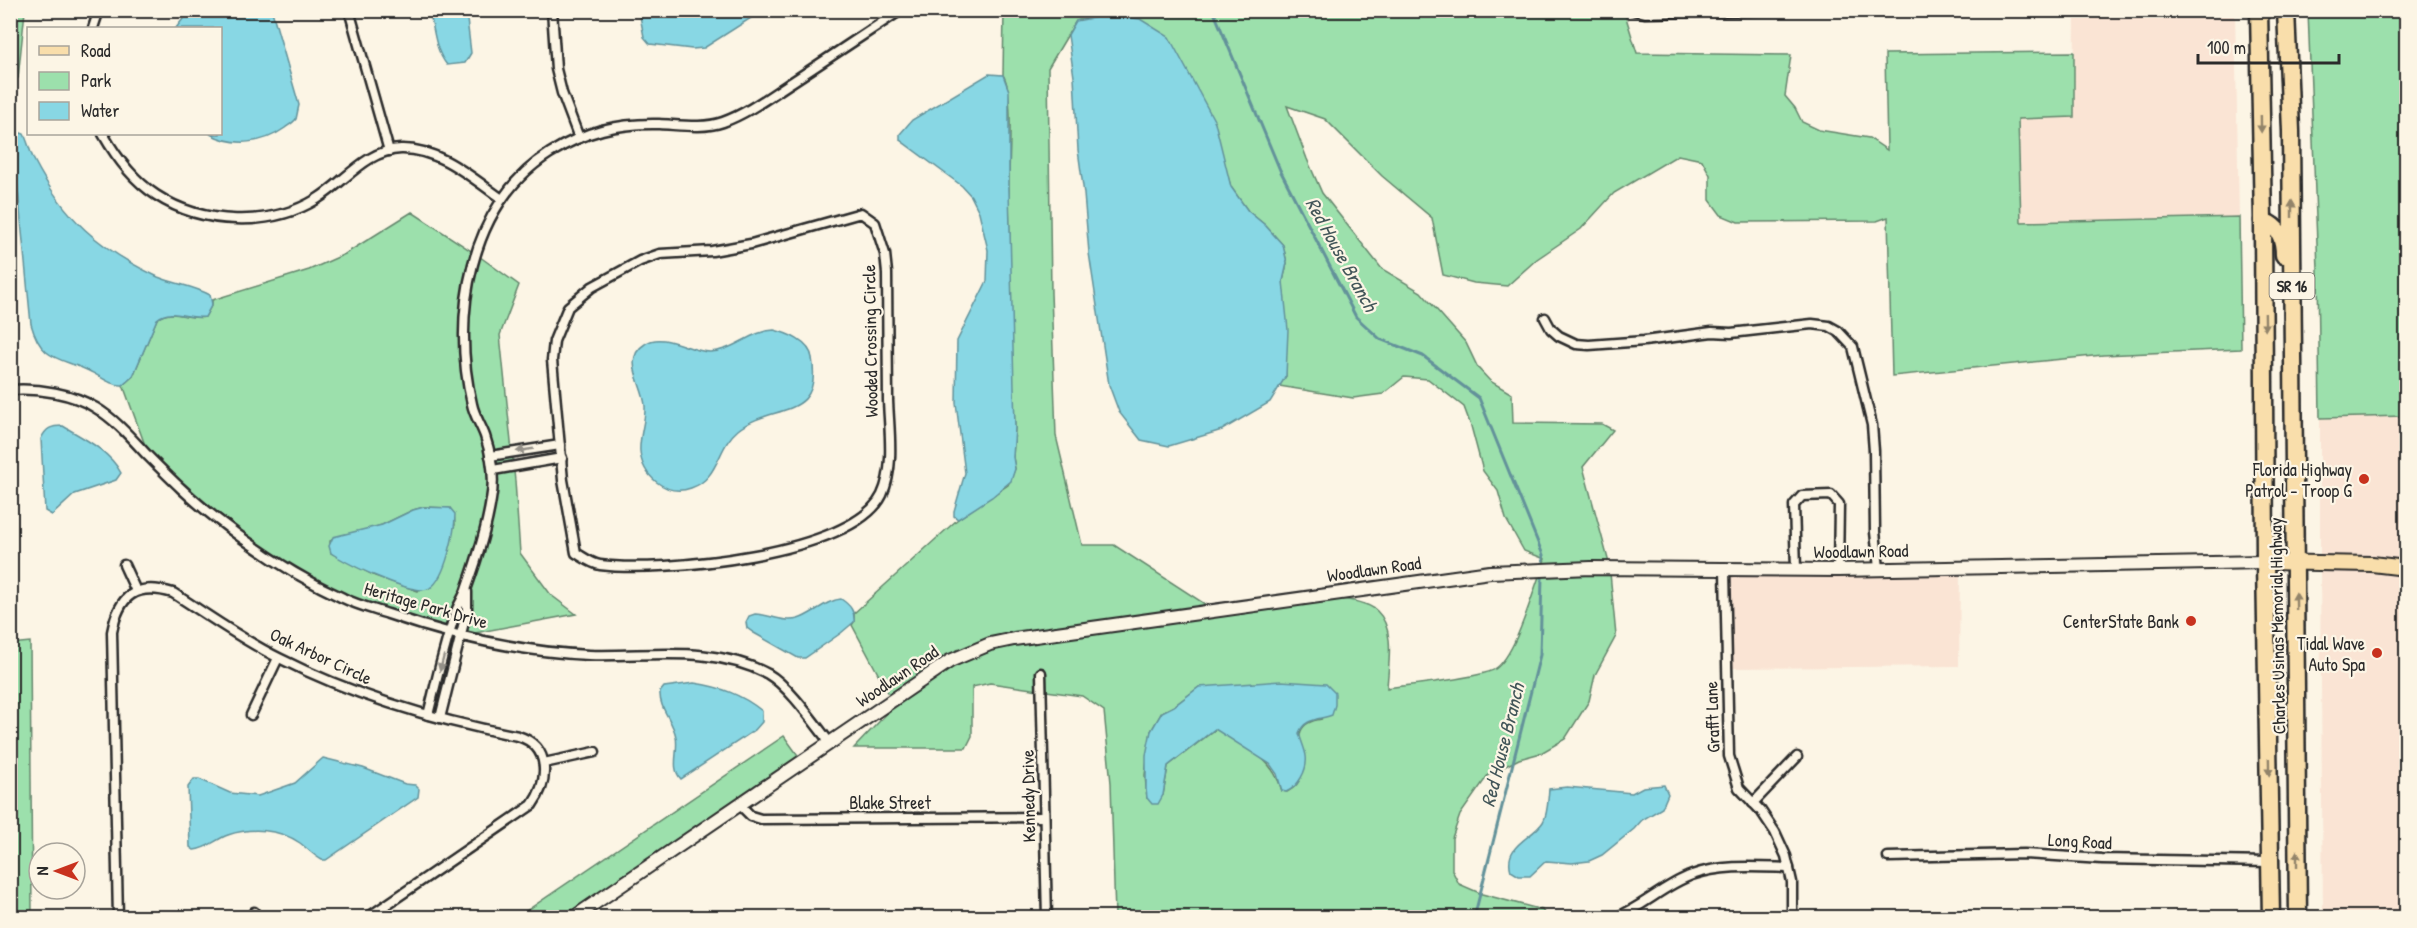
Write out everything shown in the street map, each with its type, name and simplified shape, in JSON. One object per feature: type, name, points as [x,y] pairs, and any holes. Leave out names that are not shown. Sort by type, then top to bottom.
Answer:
[{"type":"highway","name":"Charles Usinas Memorial Highway","points":[[2259,10],[2271,918]]},
{"type":"highway","name":"Charles Usinas Memorial Highway","points":[[2286,10],[2291,131],[2298,918]]},
{"type":"highway","points":[[2263,221],[2271,224],[2284,241],[2286,384],[2294,435]]},
{"type":"main road","points":[[2265,562],[2372,564],[2406,568]]},
{"type":"street","points":[[93,27],[99,10]]},
{"type":"street","points":[[349,10],[389,151]]},
{"type":"street","points":[[552,10],[556,69],[562,93],[579,138]]},
{"type":"street","points":[[428,715],[457,608],[467,588],[491,500],[493,470],[472,406],[464,356],[463,331],[475,259],[483,235],[502,199],[523,173],[550,153],[579,138],[616,125],[697,126],[722,122],[754,106],[901,10]]},
{"type":"street","points":[[1635,11],[1645,13],[1784,10]]},
{"type":"street","points":[[104,135],[115,155],[133,176],[156,195],[182,208],[217,218],[245,219],[280,215],[315,200],[338,184],[360,164],[376,155],[389,151],[413,149],[439,157],[502,199]]},
{"type":"street","name":"Wooded Crossing Circle","points":[[861,213],[875,223],[885,254],[889,459],[881,496],[869,511],[827,536],[746,558],[712,563],[598,565],[576,553],[562,480],[560,445],[552,360],[554,341],[568,307],[592,287],[640,261],[660,254],[712,251],[751,244],[861,213]]},
{"type":"street","points":[[1545,318],[1551,330],[1558,336],[1576,344],[1589,345],[1812,324],[1828,326],[1838,331],[1853,347],[1870,416],[1874,451],[1875,532],[1879,568]]},
{"type":"street","name":"Heritage Park Drive","points":[[10,390],[44,390],[95,407],[113,421],[167,475],[216,518],[276,561],[344,599],[420,625],[538,651],[589,655],[696,653],[737,662],[770,675],[795,699],[830,743]]},
{"type":"street","points":[[490,456],[560,445]]},
{"type":"street","points":[[493,470],[562,458]]},
{"type":"street","points":[[1796,569],[1794,505],[1802,496],[1831,495],[1839,504],[1838,570]]},
{"type":"street","name":"Woodlawn Road","points":[[573,918],[950,662],[979,647],[1014,639],[1490,572],[1591,568],[1838,570],[2265,562]]},
{"type":"street","points":[[118,918],[112,633],[115,616],[125,600],[136,591],[124,565]]},
{"type":"street","name":"Grafft Lane","points":[[1725,570],[1729,756],[1739,788],[1775,832],[1792,882],[1792,918]]},
{"type":"street","name":"Oak Arbor Circle","points":[[136,591],[155,588],[173,593],[278,658],[380,701],[428,715],[527,738],[536,748],[544,763]]},
{"type":"street","points":[[440,718],[467,610],[467,588]]},
{"type":"street","points":[[251,715],[278,658]]},
{"type":"street","name":"Kennedy Drive","points":[[1041,673],[1047,918]]},
{"type":"street","points":[[367,918],[532,805],[541,792],[544,763],[595,752]]},
{"type":"street","points":[[1753,803],[1797,757]]},
{"type":"street","name":"Blake Street","points":[[741,805],[751,816],[761,819],[1044,817]]},
{"type":"street","name":"Long Road","points":[[1888,857],[1932,858],[2024,854],[2102,859],[2270,862]]},
{"type":"street","points":[[1615,918],[1692,875],[1723,868],[1789,868]]},
{"type":"shaded area","points":[[2235,11],[2239,217],[2021,222],[2018,118],[2074,117],[2075,14]]},
{"type":"shaded area","points":[[2406,416],[2406,563],[2320,557],[2320,418]]},
{"type":"shaded area","points":[[2320,567],[2406,573],[2406,917],[2323,917]]},
{"type":"shaded area","points":[[1960,572],[1959,666],[1730,668],[1730,574]]},
{"type":"green space","points":[[10,11],[25,11],[18,78],[11,81]]},
{"type":"green space","points":[[1004,11],[1624,11],[1637,53],[1791,55],[1785,96],[1795,108],[1802,122],[1819,130],[1869,138],[1887,150],[1885,54],[2074,52],[2074,117],[2018,119],[2021,222],[2239,217],[2241,349],[2103,355],[1892,376],[1888,217],[1877,221],[1738,222],[1721,215],[1710,200],[1710,175],[1702,160],[1678,155],[1614,193],[1581,229],[1537,259],[1507,286],[1474,283],[1443,275],[1432,218],[1382,176],[1325,119],[1287,106],[1322,193],[1382,269],[1421,292],[1466,343],[1478,368],[1490,381],[1512,394],[1513,423],[1602,424],[1613,430],[1583,467],[1609,563],[1543,564],[1545,559],[1524,551],[1506,519],[1498,491],[1483,471],[1464,407],[1428,379],[1404,377],[1383,394],[1353,398],[1279,386],[1286,376],[1283,281],[1287,263],[1283,245],[1265,225],[1248,211],[1231,187],[1223,160],[1092,17],[1076,21],[1048,68],[1051,293],[1056,436],[1082,545],[1114,545],[1208,606],[988,639],[946,658],[890,696],[852,625],[854,613],[958,519],[1008,485],[1015,469],[1009,178],[1010,112],[1007,84],[1003,75]]},
{"type":"green space","points":[[2308,11],[2406,11],[2406,416],[2320,418],[2318,269]]},
{"type":"green space","points":[[412,212],[519,285],[500,335],[520,553],[551,595],[576,614],[459,636],[346,597],[236,532],[149,456],[123,385],[133,376],[157,319],[169,314],[205,317],[212,300],[309,270],[345,254]],"holes":[[[424,507],[450,508],[454,514],[455,525],[418,591],[375,576],[331,553],[330,541],[382,525],[413,510]]]},
{"type":"green space","points":[[1610,573],[1616,636],[1595,675],[1589,701],[1565,739],[1541,753],[1519,759],[1488,775],[1460,815],[1452,838],[1452,870],[1459,884],[1482,894],[1542,910],[1547,917],[1115,917],[1111,783],[1104,711],[1082,696],[990,683],[972,687],[972,736],[966,748],[854,748],[895,705],[953,665],[991,648],[1332,598],[1367,605],[1377,611],[1383,619],[1390,648],[1387,688],[1444,681],[1487,672],[1495,669],[1509,652],[1522,625],[1540,574]],"holes":[[[1199,687],[1322,719],[1308,723],[1301,730],[1299,740],[1302,774],[1297,784],[1287,792],[1282,791],[1272,769],[1264,761],[1247,747],[1216,729],[1168,766],[1163,795],[1147,798],[1145,775],[1151,731],[1162,712]]]},
{"type":"green space","points":[[30,642],[31,841],[27,841],[27,901],[32,901],[32,917],[11,917],[11,644]]},
{"type":"green space","points":[[784,736],[800,758],[564,917],[516,918]]},
{"type":"water","points":[[639,10],[762,11],[704,48],[692,49],[650,44],[644,37]]},
{"type":"water","points":[[189,11],[272,11],[299,105],[294,122],[267,138],[248,142],[229,141],[212,135],[222,135],[222,27],[177,27]]},
{"type":"water","points":[[429,11],[466,11],[471,53],[465,63],[447,65],[437,46]]},
{"type":"water","points":[[1108,15],[1140,19],[1169,37],[1215,122],[1231,187],[1248,211],[1265,225],[1283,245],[1287,263],[1283,281],[1288,330],[1286,376],[1270,402],[1222,430],[1169,446],[1141,440],[1119,412],[1109,385],[1089,253],[1078,150],[1074,77],[1068,35],[1076,21]]},
{"type":"water","points":[[989,74],[1003,75],[1009,91],[1015,428],[1013,457],[1015,469],[1011,481],[992,497],[958,519],[954,516],[954,511],[965,473],[956,403],[957,341],[987,281],[988,250],[979,212],[971,196],[962,186],[900,140],[900,134],[912,120]]},
{"type":"water","points":[[13,133],[24,134],[34,160],[58,199],[85,230],[118,255],[158,277],[210,295],[212,304],[205,317],[169,314],[157,319],[133,376],[123,385],[110,382],[60,360],[46,351],[35,336],[31,324],[13,139]]},
{"type":"water","points":[[774,330],[797,339],[810,352],[813,378],[810,392],[792,408],[765,416],[738,430],[726,445],[713,470],[700,484],[682,490],[673,490],[657,482],[645,469],[640,451],[645,406],[634,365],[638,350],[645,344],[660,340],[702,351],[719,351],[757,334]]},
{"type":"water","points":[[63,426],[103,452],[121,473],[116,480],[75,494],[52,515],[45,511],[41,439],[49,428]]},
{"type":"water","points":[[424,507],[450,508],[455,514],[445,565],[436,583],[430,588],[422,590],[396,584],[331,553],[329,546],[333,537],[382,525]]},
{"type":"water","points":[[841,599],[851,609],[854,622],[805,658],[798,658],[747,628],[746,622],[749,616],[755,614],[787,620],[798,619],[830,602]]},
{"type":"water","points":[[1281,681],[1326,684],[1335,693],[1332,715],[1309,722],[1299,733],[1306,761],[1304,772],[1290,790],[1282,791],[1277,774],[1270,764],[1215,729],[1168,766],[1163,795],[1158,804],[1152,804],[1147,798],[1146,755],[1151,731],[1162,712],[1199,687]]},
{"type":"water","points":[[694,683],[721,689],[746,700],[762,711],[762,722],[755,730],[681,779],[675,765],[676,737],[662,704],[660,692],[664,687]]},
{"type":"water","points":[[323,758],[363,768],[405,784],[415,785],[419,789],[418,797],[326,860],[322,860],[292,838],[274,832],[256,830],[237,832],[199,849],[194,850],[190,847],[188,787],[194,779],[199,779],[230,793],[258,796],[295,783]]},
{"type":"water","points":[[1664,785],[1668,794],[1662,808],[1642,820],[1602,855],[1589,861],[1572,863],[1546,861],[1530,876],[1519,876],[1511,871],[1511,855],[1515,848],[1545,819],[1549,789],[1567,787],[1632,793],[1643,787]]},
{"type":"waterway","name":"Red House Branch","points":[[1213,10],[1280,170],[1356,317],[1380,339],[1423,356],[1479,398],[1543,555],[1543,560]]},
{"type":"waterway","name":"Red House Branch","points":[[1474,918],[1540,655],[1542,577]]},
{"type":"place","name":"Florida Highway Patrol - Troop G","points":[[2364,479]]},
{"type":"place","name":"CenterState Bank","points":[[2191,621]]},
{"type":"place","name":"Tidal Wave Auto Spa","points":[[2377,653]]}]
